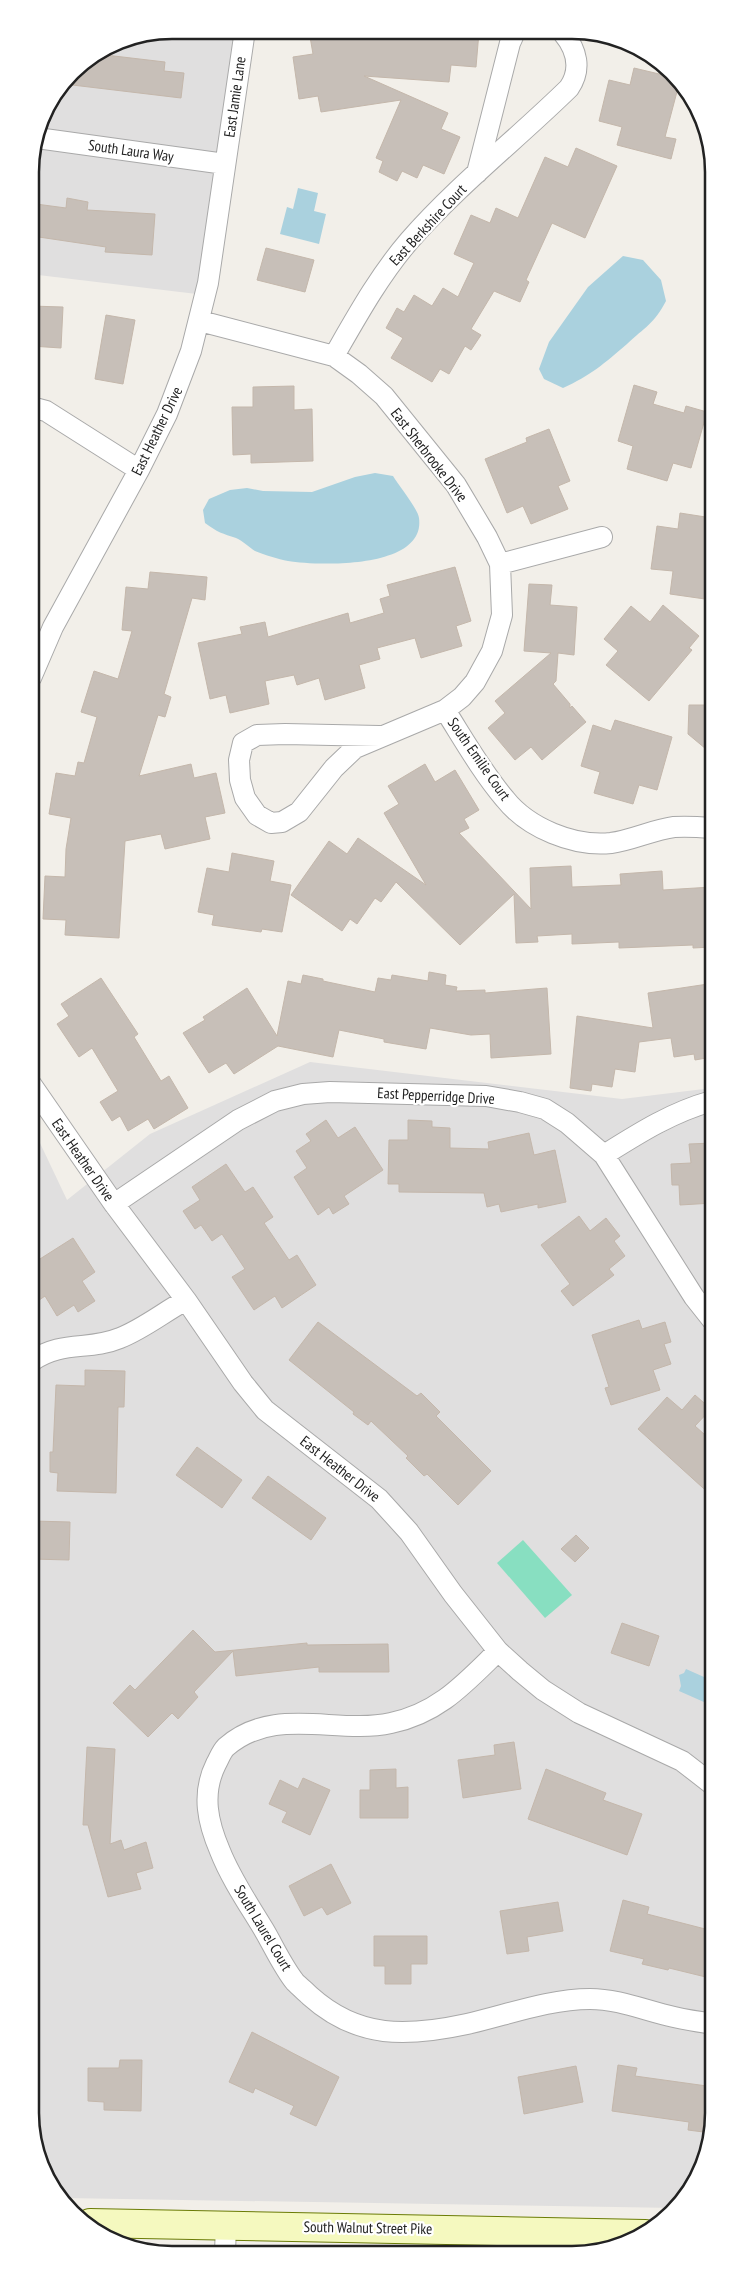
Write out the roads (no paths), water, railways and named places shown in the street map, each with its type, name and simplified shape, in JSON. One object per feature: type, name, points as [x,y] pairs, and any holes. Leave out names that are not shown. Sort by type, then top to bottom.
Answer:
[{"type":"street","name":"East Jamie Lane","points":[[225,164],[244,39]]},
{"type":"street","name":"East Berkshire Court","points":[[478,173],[512,39]]},
{"type":"street","name":"East Berkshire Court","points":[[334,356],[382,275],[410,240],[576,79],[578,65],[575,50],[568,39]]},
{"type":"street","name":"South Laura Way","points":[[43,139],[225,164]]},
{"type":"street","name":"East Heather Drive","points":[[39,659],[53,627],[139,470],[180,383],[200,321],[208,283],[225,164]]},
{"type":"street","name":"East Sherbrooke Drive","points":[[200,321],[334,356],[359,374],[384,396],[456,485],[487,537],[500,564],[502,615],[492,651],[475,682],[462,697],[445,710],[379,736],[355,748],[334,768],[300,812],[282,822],[271,823],[257,816],[245,798],[239,760],[243,743],[257,736],[285,734],[379,736]]},
{"type":"street","points":[[39,410],[46,412],[139,470]]},
{"type":"street","points":[[500,564],[602,538]]},
{"type":"street","name":"South Emilie Court","points":[[445,710],[506,801],[534,823],[551,832],[567,838],[609,843],[676,827],[705,828]]},
{"type":"street","name":"East Pepperridge Drive","points":[[114,1204],[238,1120],[275,1101],[303,1094],[330,1092],[486,1096],[520,1102],[545,1108],[567,1123],[604,1155],[694,1297],[705,1311]]},
{"type":"street","name":"East Heather Drive","points":[[39,1096],[114,1204],[186,1300],[243,1383],[265,1410],[379,1499],[394,1514],[498,1651],[543,1690],[579,1712],[682,1761],[705,1779]]},
{"type":"street","points":[[604,1155],[658,1121],[685,1109],[705,1103]]},
{"type":"street","points":[[39,1356],[44,1352],[59,1348],[109,1342],[121,1338],[186,1300]]},
{"type":"street","name":"South Laurel Court","points":[[498,1651],[447,1699],[415,1716],[372,1726],[306,1722],[269,1725],[241,1736],[224,1749],[211,1773],[206,1800],[209,1826],[222,1857],[245,1899],[296,1982],[322,2007],[344,2020],[380,2032],[419,2032],[465,2024],[559,2002],[591,1999],[622,2003],[675,2018],[705,2023]]},
{"type":"street","name":"South Walnut Street Pike","points":[[97,2223],[628,2234]]},
{"type":"street","points":[[225,2246],[226,2226]]},
{"type":"water","points":[[298,188],[318,193],[314,211],[326,214],[319,244],[280,234],[287,207],[293,209]]},
{"type":"water","points":[[623,256],[643,260],[661,280],[666,301],[662,309],[649,325],[604,363],[581,379],[563,388],[544,379],[539,369],[549,342],[588,287]]},
{"type":"water","points":[[375,473],[393,476],[412,503],[419,518],[417,535],[406,547],[389,555],[345,563],[323,564],[288,561],[255,551],[239,539],[213,529],[205,523],[203,510],[209,499],[230,490],[247,488],[263,491],[312,492],[355,477]]},
{"type":"water","points":[[686,1669],[705,1677],[705,1702],[679,1691],[681,1686],[679,1675],[684,1673]]}]
